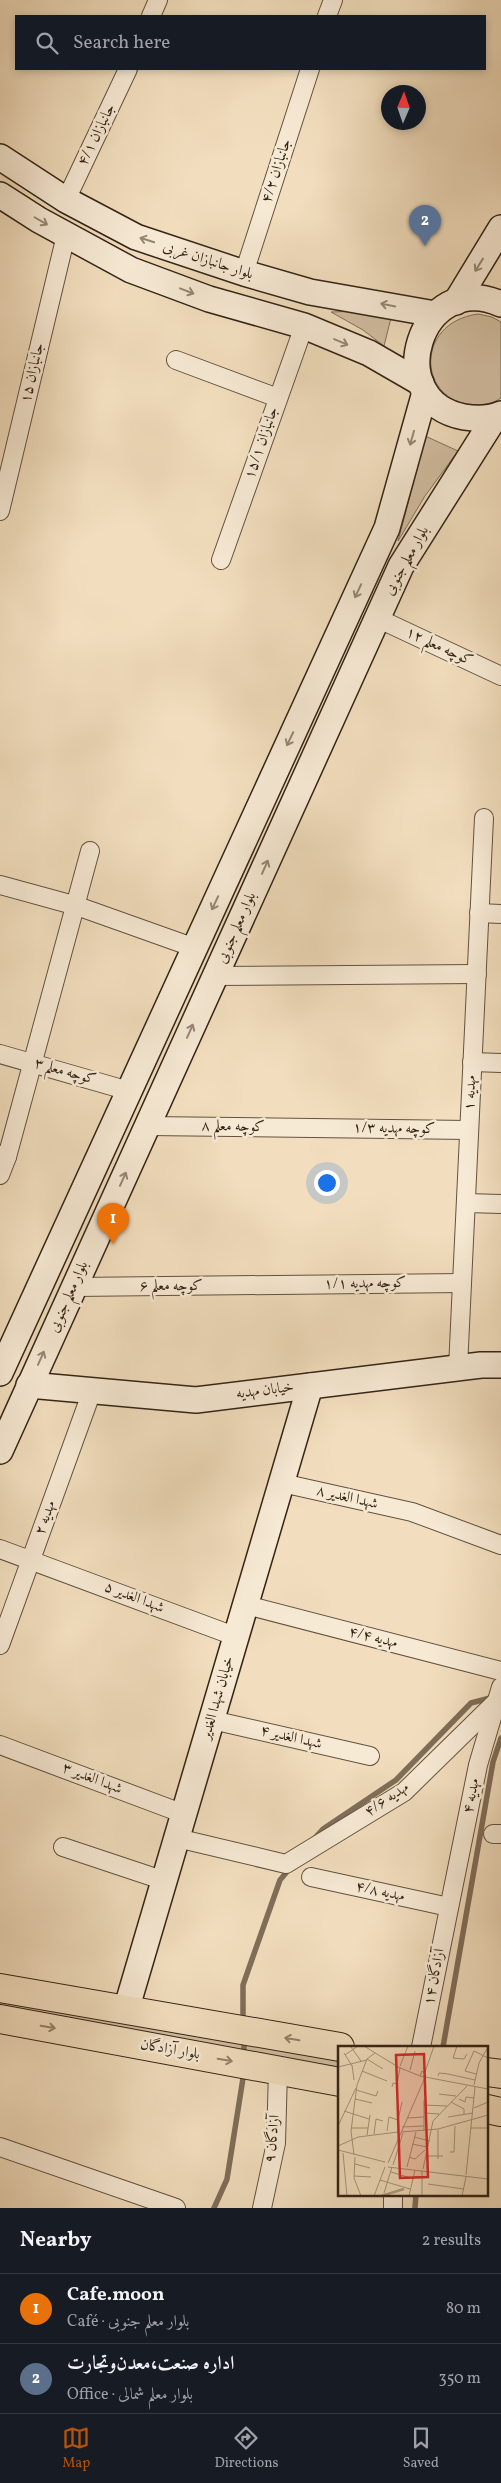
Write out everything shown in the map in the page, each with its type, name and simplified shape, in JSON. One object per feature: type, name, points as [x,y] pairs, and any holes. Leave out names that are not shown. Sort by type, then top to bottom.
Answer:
[{"type":"main road","name":"بلوار جانبازان غربی","points":[[0,158],[66,200],[136,237],[244,273],[310,292],[446,308],[474,298],[493,300],[501,304]]},
{"type":"main road","points":[[0,194],[39,220],[131,270],[209,300],[304,326],[369,353],[423,387],[439,406],[456,416],[475,419],[498,415]]},
{"type":"main road","points":[[423,387],[417,369],[418,346],[426,326],[446,308],[501,228]]},
{"type":"main road","points":[[304,326],[310,292]]},
{"type":"main road","name":"بلوار معلم جنوبی","points":[[0,1373],[387,528],[423,387]]},
{"type":"main road","name":"بلوار معلم جنوبی","points":[[0,1451],[401,566],[498,415]]},
{"type":"main road","name":"خیابان مهدیه","points":[[29,1385],[196,1400],[458,1368],[501,1365]]},
{"type":"main road","name":"خیابان شهدا الغدیر","points":[[126,2010],[310,1386]]},
{"type":"main road","points":[[0,1988],[338,2047]]},
{"type":"main road","name":"بلوار آزادگان","points":[[0,2019],[338,2082]]},
{"type":"main road","points":[[488,2072],[501,2074]]},
{"type":"main road","points":[[488,2109],[501,2112]]},
{"type":"street","points":[[151,15],[158,0]]},
{"type":"street","points":[[328,15],[333,0]]},
{"type":"street","name":"جانبازان ۴/۱","points":[[66,200],[128,70]]},
{"type":"street","name":"جانبازان ۴/۲","points":[[244,273],[310,70]]},
{"type":"street","name":"جانبازان ۱۵","points":[[0,510],[66,235]]},
{"type":"street","name":"جانبازان ۱۵/۱","points":[[221,560],[304,326]]},
{"type":"street","points":[[176,360],[278,398]]},
{"type":"street","name":"کوچه معلم ۱۲","points":[[377,618],[501,676]]},
{"type":"street","name":"مهدیه ۱","points":[[458,1368],[484,818]]},
{"type":"street","points":[[0,1175],[77,906],[90,851]]},
{"type":"street","points":[[0,885],[77,906],[195,948]]},
{"type":"street","points":[[480,913],[501,914]]},
{"type":"street","points":[[215,976],[477,974]]},
{"type":"street","name":"کوچه معلم ۳","points":[[0,1054],[129,1091]]},
{"type":"street","points":[[472,1062],[501,1063]]},
{"type":"street","name":"کوچه معلم ۸","points":[[147,1126],[318,1128]]},
{"type":"street","name":"کوچه مهدیه ۱/۳","points":[[318,1128],[469,1130]]},
{"type":"street","points":[[466,1203],[501,1204]]},
{"type":"street","name":"کوچه مهدیه ۱/۱","points":[[268,1285],[462,1284]]},
{"type":"street","name":"کوچه معلم ۶","points":[[74,1287],[268,1285]]},
{"type":"street","name":"مهدیه ۲","points":[[0,1646],[92,1391]]},
{"type":"street","name":"شهدا الغدیر ۸","points":[[282,1483],[412,1512],[501,1545]]},
{"type":"street","name":"شهدا الغدیر ۵","points":[[0,1549],[236,1637]]},
{"type":"street","name":"مهدیه ۴/۴","points":[[246,1605],[501,1671]]},
{"type":"street","name":"مهدیه ۴/۶","points":[[177,1838],[286,1864],[404,1792],[500,1693]]},
{"type":"street","name":"مهدیه ۴","points":[[449,1907],[478,1765],[500,1693]]},
{"type":"street","name":"شهدا الغدیر ۴","points":[[212,1720],[370,1756]]},
{"type":"street","name":"شهدا الغدیر ۳","points":[[0,1745],[184,1814]]},
{"type":"street","points":[[63,1847],[165,1881]]},
{"type":"street","name":"مهدیه ۴/۸","points":[[311,1877],[449,1907]]},
{"type":"street","name":"آزادگان ۱۴","points":[[421,2046],[449,1907]]},
{"type":"street","name":"آزادگان ۹","points":[[262,2208],[276,2143],[278,2070]]},
{"type":"street","points":[[0,2146],[176,2208]]},
{"type":"shaded area","points":[[393,310],[384,346],[363,330],[331,312]]},
{"type":"shaded area","points":[[478,314],[492,317],[501,322],[501,398],[482,405],[456,401],[442,391],[434,378],[431,362],[433,346],[442,332],[457,320]]},
{"type":"shaded area","points":[[423,435],[458,451],[425,496],[398,541],[418,466]]},
{"type":"shaded area","points":[[0,1993],[338,2053],[338,2069],[0,2005]]},
{"type":"waterway","points":[[314,1839],[323,1829],[396,1780],[471,1703],[494,1697]]},
{"type":"waterway","points":[[443,2046],[493,1762],[501,1738]]},
{"type":"waterway","points":[[243,2023],[243,1985],[280,1880],[291,1867]]},
{"type":"waterway","points":[[244,2037],[244,2058]]},
{"type":"waterway","points":[[214,2208],[227,2179],[244,2072]]},
{"type":"waterway","points":[[415,2208],[416,2196]]},
{"type":"place","name":"اداره صنعت،معدن‌و‌تجارت","points":[[425,246]]},
{"type":"place","name":"Cafe.moon","points":[[113,1244]]}]
